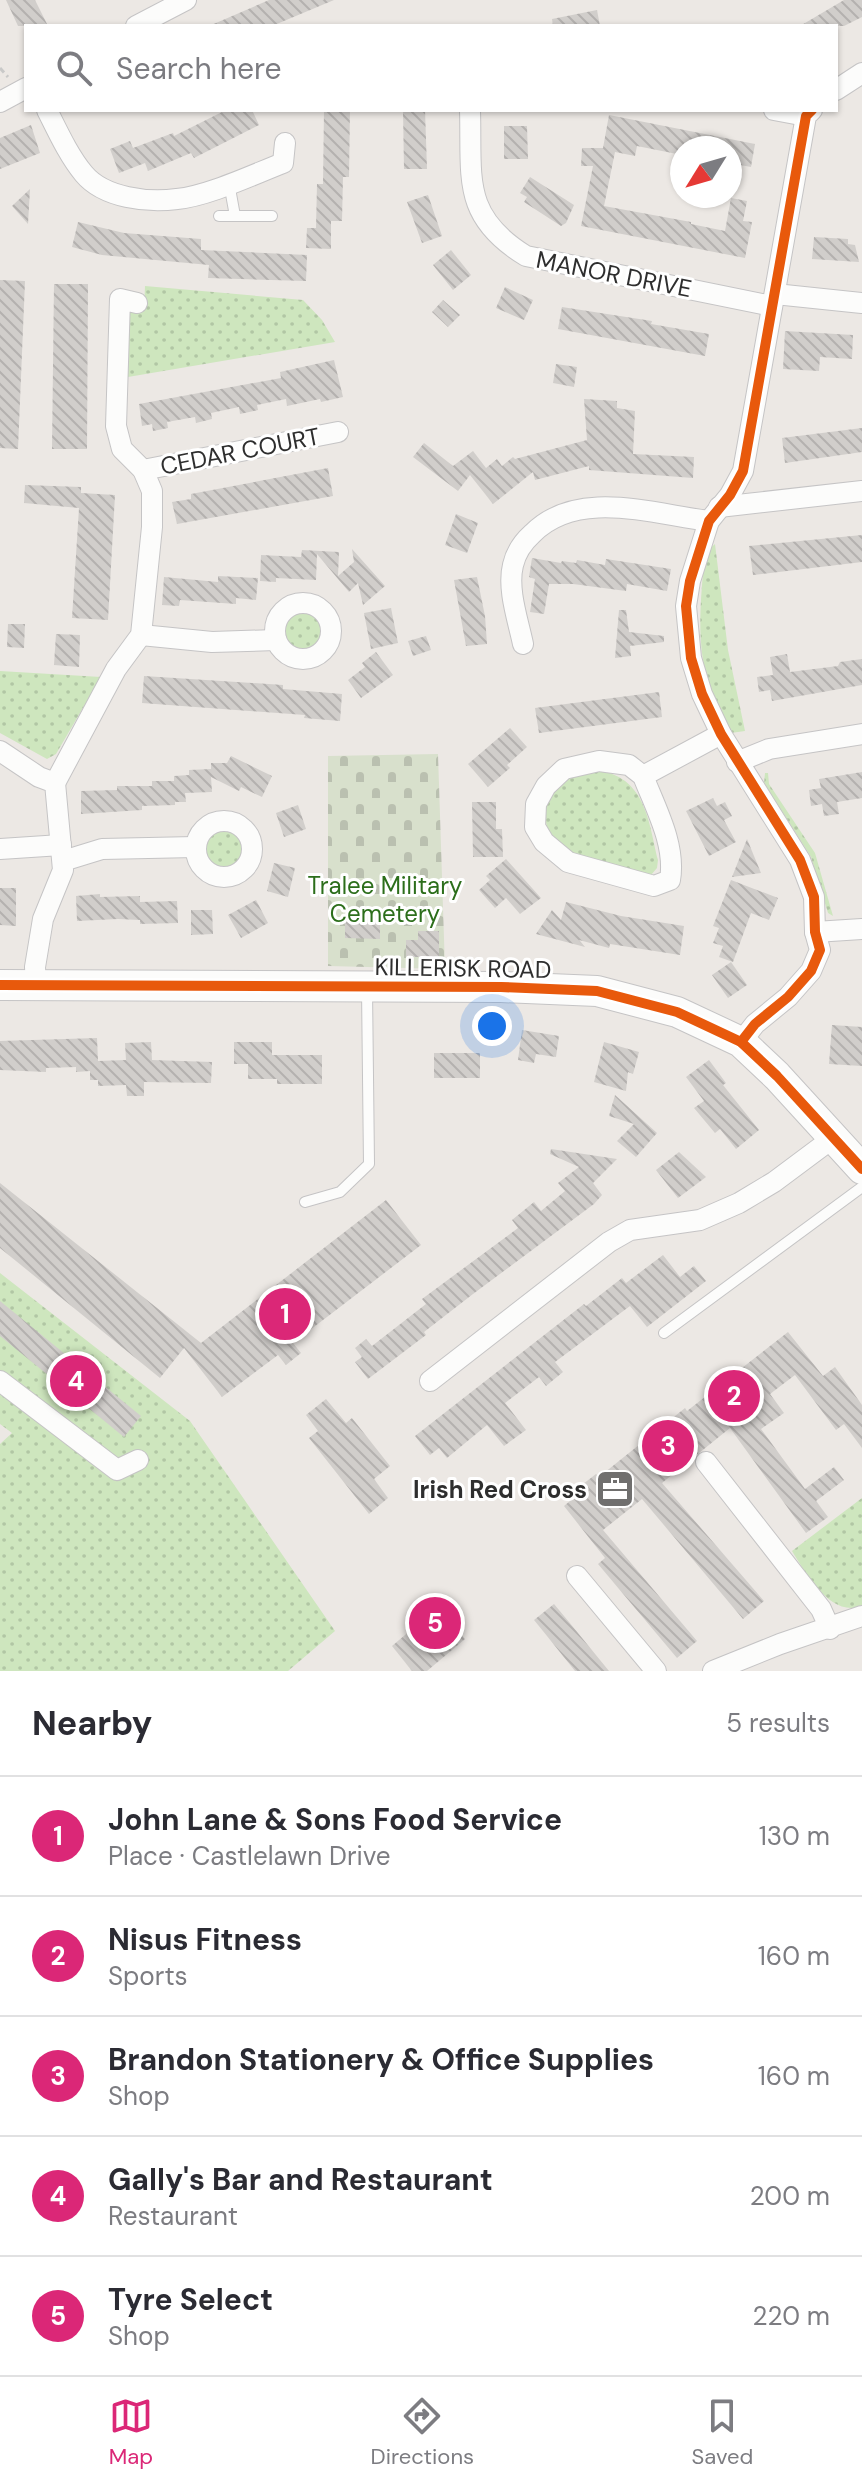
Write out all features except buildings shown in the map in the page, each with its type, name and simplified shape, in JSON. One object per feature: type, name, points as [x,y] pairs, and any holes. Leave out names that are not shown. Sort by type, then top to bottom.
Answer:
[{"type":"main road","name":"KILLERISK ROAD","points":[[0,985],[501,987],[597,991],[677,1012],[741,1042],[777,1076],[862,1169]]},
{"type":"street","points":[[140,24],[186,0]]},
{"type":"street","points":[[838,89],[862,73]]},
{"type":"street","points":[[0,102],[24,89]]},
{"type":"street","points":[[48,112],[86,176],[106,191],[132,198],[178,199],[229,183],[283,163],[285,143]]},
{"type":"street","name":"MANOR DRIVE","points":[[470,112],[472,194],[489,227],[502,241],[526,256],[774,300],[862,303]]},
{"type":"street","points":[[741,1042],[755,1024],[788,997],[811,971],[820,950],[815,932],[814,897],[800,860],[737,762],[702,694],[691,658],[686,606],[690,581],[714,514],[730,495],[743,471],[809,113]]},
{"type":"street","points":[[36,985],[35,967],[43,919],[63,870],[55,783],[116,669],[141,635],[152,527],[152,491],[143,470],[122,449],[116,426],[120,299],[137,303]]},
{"type":"street","name":"CEDAR COURT","points":[[143,470],[338,432]]},
{"type":"street","points":[[523,644],[513,592],[512,567],[519,547],[542,524],[569,511],[606,507],[714,514],[862,491]]},
{"type":"street","points":[[141,635],[212,642],[276,640]]},
{"type":"street","points":[[643,776],[721,734]]},
{"type":"street","points":[[737,762],[769,749],[862,734]]},
{"type":"street","points":[[0,751],[39,777],[55,783]]},
{"type":"street","points":[[599,761],[629,765],[643,776],[673,863],[670,880],[654,886],[631,882],[568,862],[544,842],[535,827],[536,804],[546,786],[564,769],[599,761]]},
{"type":"street","points":[[0,849],[62,853],[195,847]]},
{"type":"street","points":[[815,932],[862,929]]},
{"type":"street","points":[[430,1381],[609,1242],[630,1230],[700,1220],[739,1203],[774,1182],[833,1138]]},
{"type":"street","points":[[0,1381],[117,1470],[138,1460]]},
{"type":"street","points":[[706,1462],[821,1609],[830,1629]]},
{"type":"street","points":[[577,1576],[656,1671]]},
{"type":"street","points":[[713,1671],[862,1616]]},
{"type":"lane","points":[[229,183],[235,216]]},
{"type":"lane","points":[[219,216],[272,216]]},
{"type":"lane","points":[[305,1202],[340,1192],[369,1164],[367,987]]},
{"type":"lane","points":[[664,1333],[862,1187]]},
{"type":"green space","points":[[145,286],[303,300],[322,320],[335,342],[128,377],[128,315],[131,311],[144,310]]},
{"type":"green space","points":[[715,544],[728,650],[745,731],[731,733],[719,712],[705,671],[700,629],[704,562],[706,552]]},
{"type":"green space","points":[[303,613],[316,619],[322,632],[316,645],[303,651],[290,645],[284,632],[290,619]]},
{"type":"green space","points":[[0,671],[101,677],[56,754],[47,759],[0,733]]},
{"type":"green space","name":"Tralee Military Cemetery","points":[[438,754],[445,969],[328,966],[328,756]]},
{"type":"green space","points":[[602,771],[628,784],[643,805],[658,860],[657,868],[651,875],[620,870],[570,855],[555,843],[550,834],[545,813],[557,784],[570,775]]},
{"type":"green space","points":[[765,773],[768,773],[769,784],[815,853],[833,916],[828,913],[811,857],[764,783]]},
{"type":"green space","points":[[224,829],[238,834],[243,848],[238,862],[224,867],[210,862],[205,848],[210,834]]},
{"type":"green space","points":[[0,1273],[190,1421],[335,1631],[288,1671],[0,1671],[0,1444],[12,1433],[0,1424]]},
{"type":"green space","points":[[862,1498],[862,1606],[851,1608],[840,1606],[821,1592],[792,1551]]},
{"type":"cycle path","points":[[741,1042],[755,1024],[788,997],[811,971],[820,950],[815,932],[814,897],[800,860],[721,734],[702,694],[691,658],[686,606],[690,581],[709,521],[730,495],[743,471],[806,116],[810,112]]},
{"type":"cycle path","points":[[0,985],[501,987],[597,991],[677,1012],[741,1042],[777,1076],[862,1169]]},
{"type":"place","name":"John Lane & Sons Food Service","points":[[285,1314]]},
{"type":"place","name":"Gally's Bar and Restaurant","points":[[76,1381]]},
{"type":"place","name":"Nisus Fitness","points":[[734,1396]]},
{"type":"place","name":"Brandon Stationery & Office Supplies","points":[[668,1446]]},
{"type":"place","name":"Irish Red Cross","points":[[615,1489]]},
{"type":"place","name":"Tyre Select","points":[[435,1623]]}]
